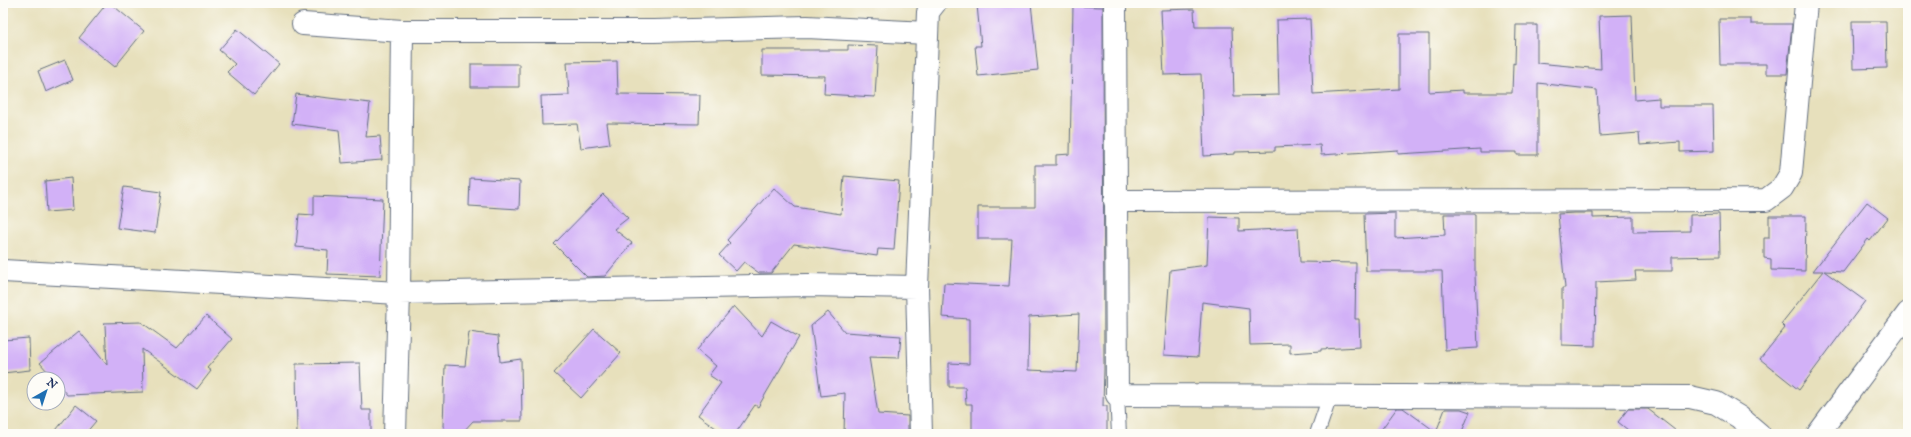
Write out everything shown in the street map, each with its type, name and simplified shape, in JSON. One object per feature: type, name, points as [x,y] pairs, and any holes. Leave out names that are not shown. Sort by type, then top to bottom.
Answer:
[{"type":"street","points":[[921,434],[918,287],[928,12],[935,3]]},
{"type":"street","points":[[1115,3],[1117,395],[1690,397],[1716,403],[1739,417],[1759,434]]},
{"type":"street","points":[[1116,201],[1766,200],[1782,188],[1791,173],[1806,3]]},
{"type":"street","points":[[303,24],[402,31],[654,31],[807,27],[927,33]]},
{"type":"street","points":[[395,434],[399,293],[402,31]]},
{"type":"street","points":[[3,271],[399,293],[807,285],[918,287]]},
{"type":"street","points":[[1818,434],[1908,314]]},
{"type":"lane","points":[[1117,395],[1119,434]]},
{"type":"lane","points":[[1317,434],[1330,396]]},
{"type":"building","points":[[107,3],[110,3],[144,31],[115,67],[79,38]]},
{"type":"building","points":[[1031,3],[1038,70],[978,76],[975,46],[981,46],[977,5]]},
{"type":"building","points":[[1073,6],[1103,7],[1103,406],[1107,406],[1107,434],[972,434],[972,404],[966,404],[965,387],[949,387],[949,363],[969,364],[969,319],[942,317],[944,283],[1009,286],[1012,239],[978,239],[978,207],[1035,207],[1035,165],[1056,165],[1056,155],[1070,154]],"holes":[[[1079,314],[1077,372],[1028,370],[1029,317]]]},
{"type":"building","points":[[1194,9],[1195,27],[1232,27],[1234,96],[1279,95],[1277,20],[1310,19],[1313,94],[1399,89],[1399,34],[1429,34],[1429,92],[1463,90],[1463,93],[1512,93],[1513,63],[1515,64],[1516,25],[1537,25],[1537,63],[1601,69],[1599,16],[1632,15],[1635,100],[1659,98],[1659,106],[1713,106],[1714,151],[1680,152],[1680,142],[1640,145],[1639,133],[1600,136],[1597,90],[1538,83],[1538,155],[1517,155],[1517,152],[1480,152],[1480,149],[1398,154],[1398,150],[1321,155],[1320,145],[1275,147],[1275,151],[1235,152],[1235,154],[1204,156],[1201,74],[1164,75],[1161,10]]},
{"type":"building","points":[[1719,19],[1751,19],[1751,24],[1792,24],[1787,74],[1766,74],[1766,64],[1720,64]]},
{"type":"building","points":[[1852,21],[1886,21],[1887,68],[1853,69]]},
{"type":"building","points":[[237,29],[279,64],[254,95],[227,72],[235,64],[219,50]]},
{"type":"building","points":[[848,45],[878,46],[875,97],[824,94],[825,76],[762,75],[762,50],[848,50]]},
{"type":"building","points":[[65,60],[73,80],[46,92],[38,71]]},
{"type":"building","points":[[617,61],[618,94],[700,95],[699,124],[607,123],[610,144],[581,148],[577,124],[542,125],[541,96],[569,95],[567,62]]},
{"type":"building","points":[[471,64],[519,64],[519,87],[471,87]]},
{"type":"building","points":[[296,94],[370,103],[366,137],[380,136],[382,160],[342,163],[339,130],[292,124]]},
{"type":"building","points":[[844,176],[899,181],[894,250],[878,249],[877,256],[794,244],[771,273],[759,273],[744,262],[736,271],[719,255],[730,243],[727,240],[774,188],[795,207],[841,214]]},
{"type":"building","points":[[71,178],[73,210],[47,212],[45,181]]},
{"type":"building","points":[[470,178],[520,181],[519,209],[469,206]]},
{"type":"building","points":[[124,187],[161,192],[155,233],[117,228]]},
{"type":"building","points":[[603,194],[628,218],[614,229],[632,243],[605,276],[587,277],[554,244]]},
{"type":"building","points":[[314,196],[383,199],[380,276],[327,274],[328,250],[296,247],[299,214],[314,215]]},
{"type":"building","points":[[1867,202],[1888,218],[1870,241],[1868,239],[1843,272],[1824,271],[1865,301],[1799,390],[1760,359],[1785,328],[1781,324],[1823,271],[1813,271]]},
{"type":"building","points":[[1395,213],[1395,238],[1445,235],[1444,214],[1475,214],[1475,275],[1478,348],[1445,350],[1442,271],[1366,271],[1364,214]]},
{"type":"building","points":[[1593,213],[1593,218],[1633,217],[1633,232],[1690,231],[1690,215],[1719,214],[1720,256],[1672,257],[1672,271],[1635,271],[1636,280],[1596,282],[1595,346],[1562,345],[1562,288],[1565,288],[1558,214]]},
{"type":"building","points":[[1769,216],[1806,216],[1805,271],[1771,270],[1771,259],[1764,258],[1764,238],[1769,238]]},
{"type":"building","points":[[1209,217],[1239,218],[1239,231],[1298,228],[1300,262],[1356,263],[1355,319],[1359,319],[1360,347],[1321,349],[1321,351],[1290,353],[1290,344],[1250,345],[1249,308],[1202,302],[1198,357],[1164,355],[1170,270],[1207,265]]},
{"type":"building","points":[[734,306],[762,336],[771,321],[799,337],[758,407],[755,405],[735,434],[724,434],[698,415],[721,383],[709,375],[716,366],[697,350]]},
{"type":"building","points":[[828,312],[845,332],[901,336],[899,358],[869,357],[878,414],[908,416],[908,434],[844,434],[845,393],[821,396],[811,326]]},
{"type":"building","points":[[206,316],[232,339],[207,368],[211,371],[197,389],[142,349],[143,392],[67,395],[66,371],[47,371],[40,363],[79,331],[107,365],[105,325],[103,323],[141,322],[177,348]]},
{"type":"building","points":[[594,329],[621,353],[581,398],[554,373]]},
{"type":"building","points":[[469,332],[498,336],[500,362],[521,359],[522,421],[473,421],[461,434],[447,434],[443,426],[445,365],[465,366]]},
{"type":"building","points":[[29,338],[30,370],[3,373],[3,340]]},
{"type":"building","points":[[360,363],[362,410],[371,410],[371,434],[297,434],[296,364]]},
{"type":"building","points":[[76,405],[96,421],[85,434],[53,434]]},
{"type":"building","points":[[1397,408],[1403,408],[1436,432],[1445,409],[1461,409],[1470,412],[1461,434],[1378,434]]},
{"type":"building","points":[[1628,409],[1648,409],[1680,434],[1633,434],[1618,422]]}]
